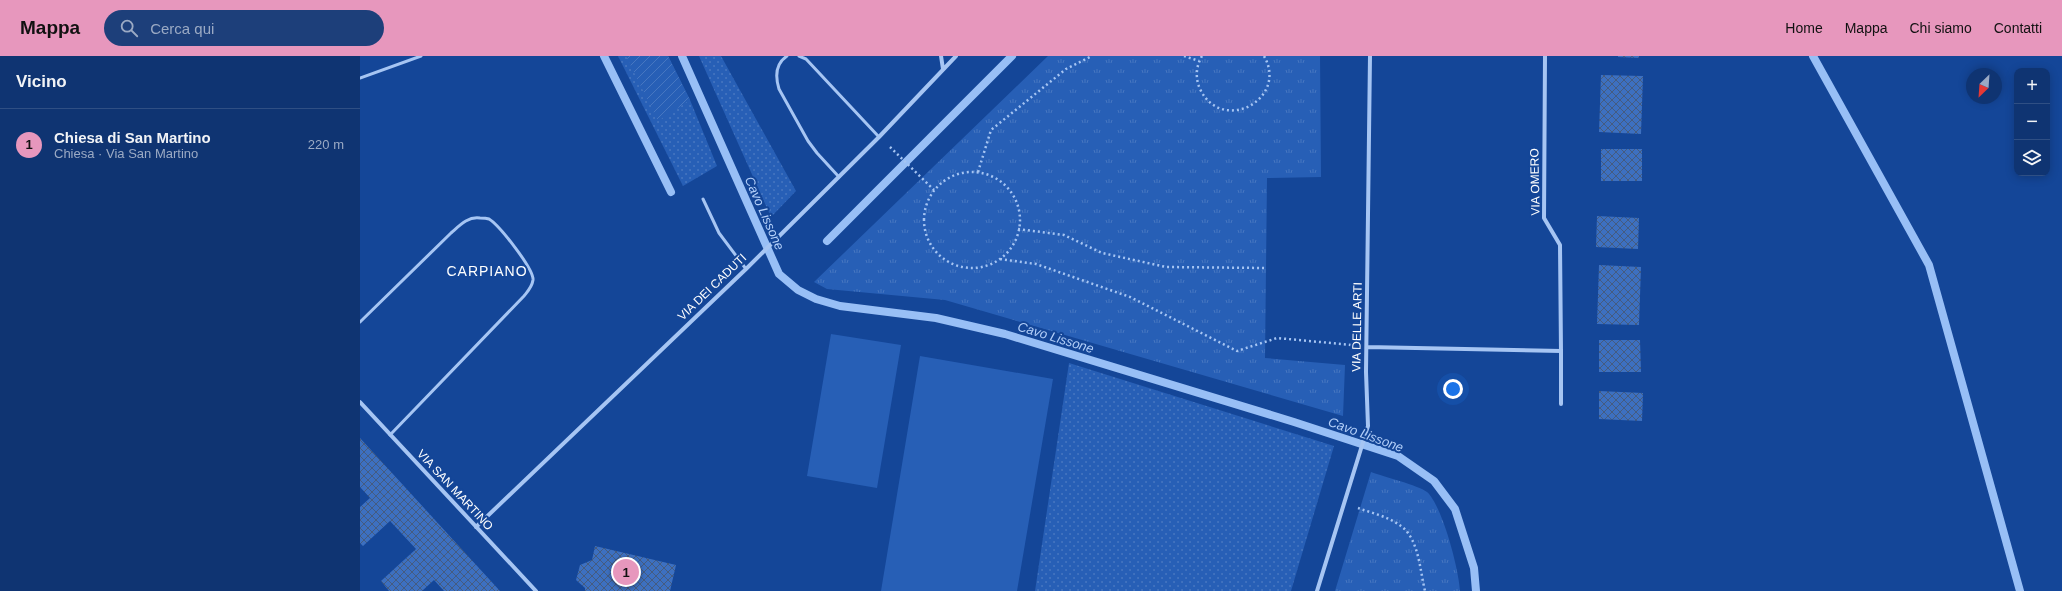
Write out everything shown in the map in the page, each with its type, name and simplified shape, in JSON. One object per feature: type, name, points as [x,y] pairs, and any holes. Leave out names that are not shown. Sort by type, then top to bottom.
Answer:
[{"type":"street","points":[[942,56],[943,69]]},
{"type":"street","name":"VIA DEI CADUTI","points":[[476,527],[778,238],[879,137],[956,56]]},
{"type":"street","name":"VIA DELLE ARTI","points":[[1317,591],[1368,426],[1367,347],[1370,56]]},
{"type":"street","name":"VIA OMERO","points":[[1545,56],[1544,218],[1560,245],[1561,404]]},
{"type":"street","points":[[1367,347],[1561,351]]},
{"type":"street","name":"VIA SAN MARTINO","points":[[360,402],[536,591]]},
{"type":"lane","points":[[360,78],[421,56]]},
{"type":"lane","points":[[788,56],[781,60],[777,69],[776,80],[779,89],[808,141],[839,177]]},
{"type":"lane","points":[[799,56],[806,59],[879,137]]},
{"type":"lane","points":[[703,199],[719,233],[746,269]]},
{"type":"lane","points":[[360,322],[465,221],[478,217],[488,219],[496,225],[530,267],[533,280],[530,288],[524,296],[390,435]]},
{"type":"path","points":[[978,172],[991,130],[1066,69],[1092,56]]},
{"type":"path","points":[[1184,56],[1199,61]]},
{"type":"path","points":[[1202,56],[1196,73],[1198,85],[1203,95],[1211,104],[1222,109],[1234,111],[1246,108],[1256,102],[1264,92],[1269,81],[1269,69],[1264,56]]},
{"type":"path","points":[[898,155],[934,190]]},
{"type":"path","points":[[978,172],[994,178],[1007,187],[1016,201],[1020,217],[1018,229],[1010,248],[1000,259],[986,266],[971,268],[956,265],[943,258],[932,247],[926,233],[924,218],[927,203],[934,190],[946,179],[961,173],[978,172]]},
{"type":"path","points":[[1018,229],[1064,235],[1102,253],[1166,267],[1265,268]]},
{"type":"path","points":[[1000,259],[1036,264],[1130,297],[1237,351],[1277,338],[1367,347]]},
{"type":"path","points":[[1344,504],[1390,519],[1401,525],[1408,532],[1413,541],[1425,591]]},
{"type":"green space","points":[[618,56],[668,56],[690,100],[717,166],[683,186]]},
{"type":"green space","points":[[626,56],[668,56],[690,100],[658,121]]},
{"type":"green space","points":[[699,56],[721,56],[796,191],[771,217]]},
{"type":"green space","points":[[1048,56],[1320,56],[1321,177],[1267,178],[1265,358],[1345,365],[1343,416],[945,300],[827,289],[814,282]]},
{"type":"green space","points":[[831,334],[901,345],[877,488],[807,476]]},
{"type":"green space","points":[[920,356],[1053,379],[1017,591],[881,591]]},
{"type":"green space","points":[[1069,363],[1334,446],[1291,591],[1035,591]]},
{"type":"green space","points":[[1371,472],[1423,489],[1433,499],[1449,538],[1457,568],[1460,591],[1335,591]]},
{"type":"building","points":[[1639,56],[1639,58],[1618,57]]},
{"type":"building","points":[[1601,75],[1643,76],[1641,134],[1599,132]]},
{"type":"building","points":[[1601,149],[1642,149],[1642,181],[1601,181]]},
{"type":"building","points":[[1597,216],[1639,218],[1638,249],[1596,247]]},
{"type":"building","points":[[1599,265],[1641,267],[1639,325],[1597,324]]},
{"type":"building","points":[[1599,340],[1640,340],[1641,372],[1599,372]]},
{"type":"building","points":[[1599,391],[1643,393],[1642,421],[1599,419]]},
{"type":"building","points":[[360,438],[500,591],[444,591],[434,580],[422,591],[389,591],[381,581],[416,549],[390,521],[363,546],[360,543],[360,507],[370,498],[360,487]]},
{"type":"building","points":[[595,546],[676,565],[670,591],[585,591],[585,588],[576,580],[580,565],[592,560]]},
{"type":"waterway","points":[[604,56],[671,192]]},
{"type":"waterway","name":"Cavo Lissone","points":[[682,56],[779,274],[798,290],[816,299],[840,306],[936,318],[1005,334],[1294,422],[1398,456],[1434,481],[1455,509],[1474,568],[1476,591]]},
{"type":"waterway","points":[[827,241],[1012,56]]},
{"type":"waterway","points":[[1813,56],[1929,265],[2020,591]]},
{"type":"place","name":"Chiesa di San Martino","points":[[626,572]]},
{"type":"district","name":"CARPIANO","points":[[487,271]]}]
